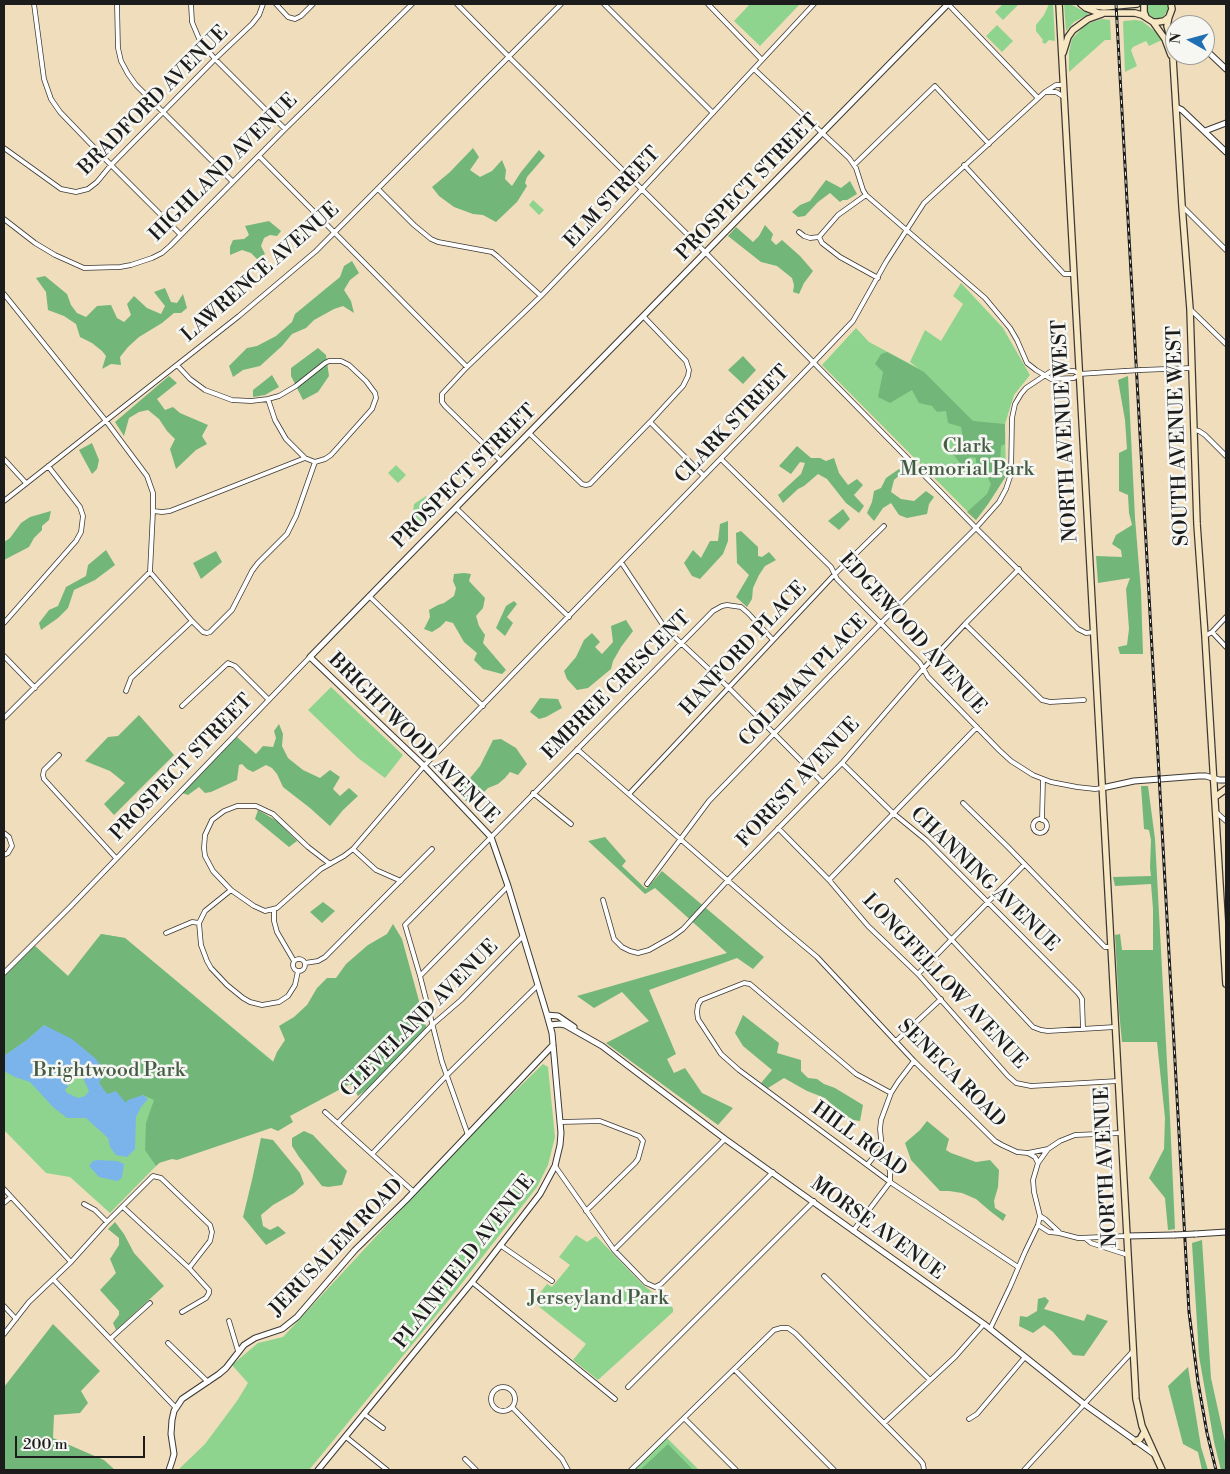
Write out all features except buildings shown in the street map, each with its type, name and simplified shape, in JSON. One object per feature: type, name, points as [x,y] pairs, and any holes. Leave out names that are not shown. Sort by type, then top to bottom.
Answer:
[{"type":"main road","name":"NORTH AVENUE WEST","points":[[1059,4],[1106,857]]},
{"type":"main road","points":[[1082,4],[1104,7],[1137,4]]},
{"type":"main road","points":[[1082,4],[1092,11],[1135,13],[1150,20],[1162,22],[1165,20]]},
{"type":"main road","name":"SOUTH AVENUE WEST","points":[[1144,4],[1144,12],[1165,39]]},
{"type":"main road","points":[[1062,57],[1068,38],[1073,30],[1088,19],[1105,13]]},
{"type":"main road","name":"SOUTH AVENUE WEST","points":[[1173,65],[1190,309],[1197,524],[1206,636],[1226,984]]},
{"type":"main road","points":[[1216,797],[1226,789]]},
{"type":"main road","name":"NORTH AVENUE","points":[[1106,857],[1137,1408],[1144,1432],[1162,1470]]},
{"type":"main road","points":[[1135,1441],[1140,1439],[1144,1432]]},
{"type":"street","points":[[34,4],[44,79],[51,99],[60,112],[181,235]]},
{"type":"street","points":[[117,4],[118,48],[124,68],[132,80],[233,182]]},
{"type":"street","points":[[191,4],[192,22],[196,35],[215,59],[284,129]]},
{"type":"street","name":"BRADFORD AVENUE","points":[[4,148],[59,187],[70,192],[82,191],[93,186],[111,165],[215,59],[252,24],[263,4]]},
{"type":"street","points":[[276,4],[288,17],[294,19],[301,16],[313,4]]},
{"type":"street","name":"HIGHLAND AVENUE","points":[[4,220],[55,255],[84,268],[120,267],[142,262],[162,253],[284,129],[412,4]]},
{"type":"street","points":[[457,4],[706,253],[976,528],[1082,631],[1094,632]]},
{"type":"street","name":"LAWRENCE AVENUE","points":[[4,501],[239,316],[316,251],[561,4]]},
{"type":"street","points":[[604,4],[713,113]]},
{"type":"street","points":[[708,4],[762,60]]},
{"type":"street","name":"ELM STREET","points":[[501,461],[442,402],[442,394],[467,367],[541,296],[814,4]]},
{"type":"street","points":[[948,4],[1038,98]]},
{"type":"street","name":"PROSPECT STREET","points":[[4,973],[369,596],[644,317],[948,4]]},
{"type":"street","points":[[1215,59],[1226,69]]},
{"type":"street","points":[[754,69],[849,158],[854,165],[866,194],[985,298],[1010,328],[1027,363],[1051,379],[1074,378],[1079,374]]},
{"type":"street","name":"CLARK STREET","points":[[274,910],[321,869],[353,849],[424,766],[853,321],[924,203],[1045,92],[1056,85],[1064,85]]},
{"type":"street","points":[[854,165],[935,86],[989,144]]},
{"type":"street","points":[[1045,92],[1056,92],[1064,97]]},
{"type":"street","points":[[1176,107],[1182,110],[1226,152]]},
{"type":"street","points":[[1205,131],[1226,123]]},
{"type":"street","points":[[259,156],[467,367]]},
{"type":"street","points":[[964,165],[1064,274],[1074,274]]},
{"type":"street","points":[[378,189],[431,239],[492,252],[541,296]]},
{"type":"street","points":[[819,238],[838,215],[866,194]]},
{"type":"street","points":[[1182,206],[1226,250]]},
{"type":"street","points":[[799,232],[810,238],[819,238]]},
{"type":"street","points":[[819,238],[822,243],[840,257],[878,278]]},
{"type":"street","points":[[4,294],[106,421],[147,476],[153,494],[150,572],[4,718]]},
{"type":"street","points":[[1190,309],[1225,340]]},
{"type":"street","points":[[529,433],[582,484],[590,484],[650,422],[686,381],[689,370],[684,357],[644,317]]},
{"type":"street","points":[[176,365],[190,379],[206,390],[223,397],[242,401],[279,396],[296,386],[325,363],[341,361],[349,365],[371,387],[376,398],[372,409],[330,455],[326,459],[315,462],[305,458],[293,447],[280,430],[268,399]]},
{"type":"street","points":[[1044,376],[1050,372],[1074,371],[1079,374],[1192,368]]},
{"type":"street","name":"COLEMAN PLACE","points":[[647,884],[709,801],[976,528],[999,502],[1011,474],[1012,418],[1015,404],[1026,388],[1044,376]]},
{"type":"street","points":[[650,422],[704,476]]},
{"type":"street","points":[[1194,430],[1205,435],[1226,456]]},
{"type":"street","points":[[153,511],[170,511],[305,458]]},
{"type":"street","points":[[4,459],[26,483]]},
{"type":"street","name":"EDGEWOOD AVENUE","points":[[721,459],[831,566],[837,580],[920,663],[928,677],[1011,761],[1028,772],[1062,785],[1095,789],[1102,788]]},
{"type":"street","points":[[150,572],[202,632],[208,633],[232,610],[258,563],[287,534],[296,516],[315,462]]},
{"type":"street","points":[[4,623],[76,541],[81,532],[83,523],[80,507],[48,466]]},
{"type":"street","points":[[456,508],[569,617]]},
{"type":"street","name":"HANFORD PLACE","points":[[629,794],[835,574],[884,526]]},
{"type":"street","points":[[621,562],[660,622],[729,688],[822,782]]},
{"type":"street","name":"FOREST AVENUE","points":[[603,900],[611,934],[617,944],[630,951],[644,952],[661,944],[683,929],[842,763],[965,624],[1019,569]]},
{"type":"street","points":[[369,596],[483,706]]},
{"type":"street","name":"EMBREE CRESCENT","points":[[420,976],[404,925],[680,642],[713,611],[728,605],[745,610],[774,640]]},
{"type":"street","points":[[1206,636],[1226,617]]},
{"type":"street","points":[[126,691],[131,678],[192,621]]},
{"type":"street","points":[[965,624],[1042,700],[1050,702],[1084,700]]},
{"type":"street","points":[[1212,632],[1226,647]]},
{"type":"street","points":[[4,656],[35,688]]},
{"type":"street","name":"BRIGHTWOOD AVENUE","points":[[310,658],[424,766],[491,837],[508,886],[547,1015]]},
{"type":"street","points":[[182,706],[228,663],[235,666],[269,700]]},
{"type":"street","points":[[829,880],[977,727]]},
{"type":"street","name":"SENECA ROAD","points":[[577,749],[814,954],[914,1061],[995,1140],[1009,1149],[1028,1153],[1048,1149],[1064,1139],[1075,1135],[1121,1133]]},
{"type":"street","points":[[60,755],[44,770],[44,779],[116,858]]},
{"type":"street","name":"CHANNING AVENUE","points":[[842,763],[893,813],[926,840],[1080,996],[1083,1029]]},
{"type":"street","points":[[1102,788],[1134,781],[1199,776],[1226,780]]},
{"type":"street","points":[[1042,820],[1043,779]]},
{"type":"street","points":[[533,793],[571,824]]},
{"type":"street","points":[[962,803],[1007,846],[1105,947],[1111,947]]},
{"type":"street","points":[[298,971],[293,967],[294,961],[277,932],[274,910],[265,911],[260,909],[231,890],[208,864],[204,852],[206,831],[212,820],[219,813],[232,807],[251,806],[261,808],[269,812],[330,864]]},
{"type":"street","points":[[1216,812],[1226,821]]},
{"type":"street","name":"LONGFELLOW AVENUE","points":[[778,828],[829,880],[868,926],[918,974],[1016,1083],[1031,1086],[1118,1081]]},
{"type":"street","points":[[4,833],[9,837],[12,846],[4,855]]},
{"type":"street","points":[[353,849],[376,870],[401,881]]},
{"type":"street","points":[[305,963],[325,957],[432,849]]},
{"type":"street","points":[[918,974],[1024,864]]},
{"type":"street","points":[[897,881],[1033,1027],[1048,1031],[1115,1027]]},
{"type":"street","points":[[468,1135],[446,1076],[420,976],[508,886]]},
{"type":"street","points":[[1220,886],[1226,891]]},
{"type":"street","points":[[231,890],[205,911],[199,923],[201,945],[211,968],[227,985],[246,1000],[266,1005],[282,1000],[290,994],[295,986],[298,971]]},
{"type":"street","points":[[166,933],[192,922],[199,923]]},
{"type":"street","name":"CLEVELAND AVENUE","points":[[338,1124],[432,1025],[461,1000],[523,936]]},
{"type":"street","points":[[294,961],[301,959],[305,963]]},
{"type":"street","points":[[298,971],[304,969],[305,963]]},
{"type":"street","name":"HILL ROAD","points":[[891,1093],[856,1074],[750,984],[744,983],[701,1000],[698,1005],[698,1019],[721,1054],[729,1062],[890,1182],[1018,1267]]},
{"type":"street","points":[[372,1154],[446,1076],[538,985]]},
{"type":"street","points":[[896,1042],[940,999]]},
{"type":"street","name":"PLAINFIELD AVENUE","points":[[318,1470],[472,1282],[540,1194],[555,1166],[560,1146],[561,1122],[553,1046],[547,1015]]},
{"type":"street","name":"MORSE AVENUE","points":[[547,1015],[558,1016],[580,1033]]},
{"type":"street","name":"MORSE AVENUE","points":[[550,1025],[560,1024],[602,1046],[725,1139],[984,1324],[1084,1404],[1154,1454]]},
{"type":"street","name":"JERUSALEM ROAD","points":[[176,1408],[186,1395],[208,1382],[226,1368],[238,1351],[249,1342],[282,1329],[297,1317],[355,1250],[414,1192],[553,1046]]},
{"type":"street","points":[[853,1231],[890,1182],[890,1171],[882,1150],[881,1120],[891,1093],[914,1061]]},
{"type":"street","points":[[325,1112],[414,1192]]},
{"type":"street","points":[[561,1122],[600,1121],[639,1136],[643,1141],[635,1163],[586,1211]]},
{"type":"street","points":[[614,1250],[725,1139]]},
{"type":"street","points":[[990,1329],[1038,1225],[1040,1216],[1033,1186],[1038,1162],[1048,1149]]},
{"type":"street","points":[[867,1164],[882,1150]]},
{"type":"street","points":[[1028,1153],[1035,1157],[1038,1162]]},
{"type":"street","points":[[555,1166],[614,1250],[646,1283],[652,1286],[661,1284],[773,1172]]},
{"type":"street","points":[[4,1334],[28,1302],[71,1262],[150,1178],[156,1176],[161,1178],[210,1225],[212,1232],[210,1241],[189,1268]]},
{"type":"street","points":[[4,1189],[71,1262]]},
{"type":"street","points":[[4,1203],[11,1197]]},
{"type":"street","points":[[628,1387],[814,1201]]},
{"type":"street","points":[[84,1204],[95,1210],[107,1222]]},
{"type":"street","points":[[123,1207],[208,1287],[209,1293],[206,1298],[182,1312]]},
{"type":"street","points":[[1040,1216],[1059,1233]]},
{"type":"street","points":[[1038,1225],[1049,1232],[1085,1238],[1226,1232]]},
{"type":"street","points":[[1085,1238],[1091,1243],[1128,1255]]},
{"type":"street","points":[[500,1245],[552,1281]]},
{"type":"street","points":[[824,1276],[930,1380]]},
{"type":"street","points":[[53,1279],[176,1408],[170,1429],[174,1454],[168,1470]]},
{"type":"street","points":[[472,1282],[615,1399]]},
{"type":"street","points":[[110,1339],[150,1303]]},
{"type":"street","points":[[4,1306],[16,1319]]},
{"type":"street","points":[[229,1321],[238,1351]]},
{"type":"street","points":[[884,1423],[955,1357],[984,1324]]},
{"type":"street","points":[[631,1470],[774,1330],[781,1328],[788,1328],[795,1333],[920,1460],[924,1470]]},
{"type":"street","points":[[168,1344],[208,1382]]},
{"type":"street","points":[[1024,1470],[1133,1351]]},
{"type":"street","points":[[969,1419],[977,1414],[1025,1358]]},
{"type":"street","points":[[734,1369],[834,1470]]},
{"type":"street","points":[[504,1386],[512,1391],[515,1398],[512,1407],[503,1411],[496,1408],[491,1400],[494,1390],[504,1386]]},
{"type":"street","points":[[512,1407],[562,1459],[568,1470]]},
{"type":"street","points":[[364,1414],[383,1428]]},
{"type":"street","points":[[684,1418],[736,1470]]},
{"type":"street","points":[[346,1437],[387,1470]]},
{"type":"street","points":[[465,1459],[476,1470]]},
{"type":"street","points":[[825,1470],[830,1466]]},
{"type":"green space","points":[[750,4],[800,4],[760,46],[734,21]]},
{"type":"green space","points":[[1003,4],[1018,5],[1003,20],[995,12]]},
{"type":"green space","points":[[1049,4],[1053,4],[1055,41],[1049,40],[1045,44],[1036,31],[1036,25],[1044,15]]},
{"type":"green space","points":[[1064,4],[1072,5],[1089,14],[1074,22],[1066,31]]},
{"type":"green space","points":[[1147,4],[1168,4],[1168,10],[1163,17],[1155,19],[1148,14],[1146,10]]},
{"type":"green space","points":[[1102,19],[1110,20],[1111,40],[1105,40],[1069,72],[1069,52],[1072,39],[1084,26]]},
{"type":"green space","points":[[1142,21],[1157,33],[1162,40],[1149,46],[1146,41],[1133,47],[1131,50],[1137,66],[1125,72],[1123,22]]},
{"type":"green space","points":[[997,25],[1013,41],[1002,52],[986,36]]},
{"type":"green space","points":[[473,148],[479,157],[470,170],[480,177],[492,171],[502,160],[506,170],[505,179],[512,186],[539,150],[545,156],[527,177],[525,183],[527,186],[517,202],[496,222],[483,215],[473,214],[454,207],[439,196],[432,187],[450,172]]},
{"type":"green space","points":[[826,180],[841,188],[850,181],[857,194],[840,202],[830,193],[818,202],[805,216],[798,217],[792,212],[800,205],[810,201]]},
{"type":"green space","points":[[533,200],[544,210],[539,215],[529,205]]},
{"type":"green space","points":[[269,221],[281,231],[277,236],[270,235],[264,238],[261,246],[265,254],[257,259],[251,253],[242,250],[230,255],[230,247],[233,240],[244,239],[249,235],[245,226]]},
{"type":"green space","points":[[765,225],[773,234],[771,240],[776,245],[782,240],[813,271],[799,294],[793,292],[792,278],[777,266],[761,262],[728,236],[736,227],[753,242]]},
{"type":"green space","points":[[352,261],[359,273],[350,280],[344,290],[351,301],[354,313],[343,306],[334,309],[314,320],[306,328],[292,334],[260,366],[243,370],[233,377],[229,366],[247,348],[257,346],[276,336],[292,322],[295,314],[340,277],[344,266]]},
{"type":"green space","points":[[45,276],[67,294],[71,305],[77,313],[86,317],[97,306],[111,305],[117,318],[124,322],[131,315],[127,304],[134,296],[147,308],[161,314],[165,306],[154,292],[165,288],[171,302],[177,303],[183,294],[187,308],[181,313],[174,313],[139,337],[120,357],[121,365],[111,364],[102,369],[106,356],[102,351],[80,337],[76,324],[64,316],[48,310],[46,292],[36,278]]},
{"type":"green space","name":"Clark Memorial Park","points":[[961,283],[1003,328],[1030,375],[1014,395],[1005,424],[1006,476],[976,520],[822,365],[856,328],[869,342],[918,368],[910,362],[925,330],[941,341],[963,304],[953,296]]},
{"type":"green space","points":[[318,348],[326,355],[329,376],[318,392],[303,400],[291,376],[291,368]]},
{"type":"green space","points":[[887,352],[924,372],[973,421],[1005,424],[1005,444],[1001,446],[1000,463],[1006,469],[1006,476],[976,520],[967,512],[987,494],[991,484],[988,478],[976,466],[976,458],[970,457],[962,466],[951,451],[963,438],[961,427],[948,423],[946,411],[937,412],[932,406],[919,403],[912,390],[890,403],[878,397],[883,372],[875,364],[881,354]]},
{"type":"green space","points":[[743,356],[756,370],[743,384],[728,370]]},
{"type":"green space","points":[[272,375],[279,387],[265,395],[253,397],[253,390]]},
{"type":"green space","points":[[169,376],[177,383],[157,399],[165,410],[173,407],[180,413],[208,425],[202,436],[207,444],[196,450],[176,469],[170,449],[175,439],[159,419],[148,410],[139,412],[129,418],[124,436],[115,422]]},
{"type":"green space","points":[[1128,376],[1143,654],[1120,654],[1118,647],[1127,645],[1129,629],[1126,589],[1130,578],[1098,583],[1096,556],[1122,557],[1121,550],[1112,544],[1116,535],[1132,525],[1128,495],[1119,491],[1119,453],[1127,449],[1125,420],[1118,380]]},
{"type":"green space","points":[[92,443],[99,460],[97,469],[92,474],[79,450]]},
{"type":"green space","points":[[797,446],[811,458],[820,458],[826,461],[834,458],[839,473],[848,485],[857,479],[863,485],[854,495],[864,506],[859,513],[846,503],[827,479],[818,474],[783,503],[778,495],[801,474],[805,463],[800,462],[791,474],[779,466]]},
{"type":"green space","points":[[396,465],[406,475],[398,483],[388,473]]},
{"type":"green space","points":[[899,469],[903,472],[894,480],[891,492],[901,499],[914,501],[926,491],[934,497],[929,504],[927,514],[907,518],[899,515],[891,503],[883,508],[874,521],[867,513],[874,491],[881,488],[886,478]]},
{"type":"green space","points":[[426,496],[438,508],[424,522],[418,520],[413,513],[414,504]]},
{"type":"green space","points":[[843,509],[850,519],[839,530],[828,521]]},
{"type":"green space","points":[[51,511],[49,520],[42,526],[42,530],[29,547],[4,560],[4,542],[10,538],[21,523],[30,517]]},
{"type":"green space","points":[[728,521],[728,541],[723,554],[700,579],[692,576],[684,563],[693,550],[701,558],[710,541],[718,541],[720,524]]},
{"type":"green space","points":[[741,531],[758,547],[758,556],[762,557],[769,552],[776,560],[765,566],[759,575],[753,588],[752,599],[747,607],[736,597],[749,575],[737,563],[736,533]]},
{"type":"green space","points":[[106,550],[115,565],[95,580],[74,590],[68,608],[41,630],[39,623],[49,610],[58,606],[66,587],[86,576],[88,565]]},
{"type":"green space","points":[[216,551],[222,562],[201,579],[193,563]]},
{"type":"green space","points":[[454,574],[471,574],[469,581],[485,598],[483,608],[476,616],[479,626],[485,635],[483,643],[506,670],[502,674],[483,669],[474,660],[477,653],[464,642],[453,623],[446,621],[432,632],[424,629],[430,617],[429,610],[454,596],[456,588],[453,581]]},
{"type":"green space","points":[[514,601],[517,604],[507,617],[513,623],[505,636],[496,628],[506,606]]},
{"type":"green space","points":[[626,620],[633,631],[621,647],[611,669],[588,688],[577,690],[567,679],[564,671],[576,657],[584,640],[592,633],[600,642],[595,647],[602,654],[613,642],[611,626]]},
{"type":"green space","points":[[331,687],[403,755],[385,778],[358,758],[308,710]]},
{"type":"green space","points":[[540,698],[558,699],[562,708],[539,719],[530,712]]},
{"type":"green space","points":[[139,715],[174,755],[114,815],[104,804],[125,783],[110,771],[85,761],[108,737],[118,736]]},
{"type":"green space","points":[[279,724],[283,734],[282,746],[288,758],[303,770],[320,778],[330,770],[340,777],[333,789],[340,796],[349,788],[358,796],[330,826],[283,787],[277,774],[266,765],[253,772],[242,764],[239,765],[237,780],[211,792],[205,793],[199,787],[188,795],[182,793],[237,737],[256,754],[263,746],[273,747],[276,738],[274,731]]},
{"type":"green space","points":[[501,739],[516,748],[527,764],[518,775],[510,772],[498,784],[488,788],[478,798],[466,801],[452,788],[466,783],[480,766],[493,740]]},
{"type":"green space","points":[[1141,786],[1148,786],[1155,839],[1175,1229],[1168,1230],[1165,1198],[1149,1178],[1164,1149],[1165,1118],[1157,1042],[1122,1042],[1119,1011],[1115,935],[1120,934],[1122,950],[1153,950],[1151,884],[1115,886],[1113,877],[1151,876],[1151,840],[1149,830],[1144,829]]},
{"type":"green space","points":[[258,810],[277,821],[297,841],[289,847],[255,819]]},
{"type":"green space","points":[[605,837],[626,861],[622,866],[646,889],[662,871],[764,957],[753,969],[737,958],[649,990],[676,1054],[667,1059],[674,1073],[685,1068],[702,1093],[733,1108],[718,1125],[606,1043],[649,1021],[622,992],[594,1008],[577,996],[727,953],[655,888],[645,894],[588,841]]},
{"type":"green space","points":[[323,902],[335,911],[322,923],[310,912]]},
{"type":"green space","points":[[393,924],[402,939],[427,1030],[373,1084],[358,1096],[350,1084],[290,1116],[293,1122],[278,1131],[271,1128],[177,1160],[172,1159],[159,1163],[156,1166],[145,1150],[146,1123],[154,1100],[143,1095],[126,1103],[107,1095],[99,1083],[44,1025],[4,1056],[4,977],[35,946],[68,976],[101,934],[125,938],[273,1062],[285,1040],[279,1026],[294,1017],[307,1005],[317,988],[327,978],[336,978],[346,964],[368,945],[387,934]]},
{"type":"green space","name":"Brightwood Park","points":[[101,934],[125,938],[274,1062],[156,1166],[110,1213],[70,1177],[46,1173],[4,1130],[4,977],[35,946],[68,976]]},
{"type":"green space","points":[[743,1015],[779,1043],[777,1053],[801,1060],[801,1071],[808,1078],[817,1079],[863,1105],[860,1121],[853,1120],[825,1098],[807,1091],[784,1078],[768,1088],[761,1083],[772,1070],[743,1046],[735,1033]]},
{"type":"green space","points":[[543,1064],[548,1067],[555,1137],[548,1165],[537,1187],[448,1301],[309,1470],[178,1470],[205,1444],[248,1383],[232,1365],[258,1343],[283,1337],[471,1134]]},
{"type":"green space","points":[[927,1121],[949,1139],[946,1150],[976,1162],[990,1160],[999,1170],[998,1187],[994,1201],[995,1208],[1006,1215],[1003,1221],[976,1199],[962,1193],[940,1191],[911,1160],[905,1143]]},
{"type":"green space","points":[[304,1131],[313,1135],[347,1171],[342,1185],[322,1186],[299,1157],[292,1146],[292,1138]]},
{"type":"green space","points":[[261,1138],[273,1140],[300,1173],[304,1184],[261,1215],[263,1226],[270,1230],[278,1226],[286,1233],[266,1245],[243,1217]]},
{"type":"green space","points":[[115,1222],[134,1253],[164,1286],[116,1330],[113,1323],[119,1315],[119,1311],[100,1290],[116,1273],[110,1259],[119,1245],[119,1238],[108,1229]]},
{"type":"green space","name":"Jerseyland Park","points":[[576,1235],[587,1242],[596,1236],[643,1285],[673,1308],[673,1312],[598,1380],[573,1360],[586,1344],[533,1302],[547,1284],[552,1287],[570,1265],[559,1257]]},
{"type":"green space","points":[[1202,1240],[1211,1378],[1226,1446],[1226,1470],[1221,1470],[1214,1442],[1199,1356],[1192,1243]]},
{"type":"green space","points":[[1045,1297],[1049,1301],[1044,1309],[1084,1321],[1087,1314],[1108,1321],[1084,1356],[1073,1355],[1053,1332],[1044,1325],[1033,1333],[1019,1326],[1020,1316],[1027,1317],[1037,1311],[1038,1299]]},
{"type":"green space","points":[[53,1324],[100,1371],[81,1391],[88,1403],[80,1413],[54,1415],[53,1438],[104,1460],[115,1470],[4,1470],[4,1387]]},
{"type":"green space","points":[[1188,1367],[1201,1447],[1208,1470],[1202,1470],[1198,1452],[1183,1444],[1168,1386]]},
{"type":"green space","points":[[667,1438],[699,1470],[634,1470]]},
{"type":"green space","points":[[668,1444],[693,1470],[640,1470]]},
{"type":"water","points":[[44,1025],[72,1039],[95,1058],[105,1071],[99,1083],[107,1094],[116,1091],[126,1103],[128,1100],[143,1095],[148,1099],[136,1117],[135,1149],[127,1157],[116,1155],[110,1147],[108,1138],[86,1118],[67,1118],[53,1107],[30,1082],[4,1071],[4,1056]],"holes":[[[79,1067],[78,1070],[82,1068],[85,1071],[83,1078],[89,1091],[85,1096],[78,1098],[67,1093],[65,1090],[68,1086],[61,1080],[64,1068]]]},
{"type":"water","points":[[93,1161],[117,1161],[124,1164],[122,1178],[117,1181],[99,1177],[89,1166]]},
{"type":"railway","points":[[1116,4],[1189,1312],[1198,1382],[1216,1470]]}]
